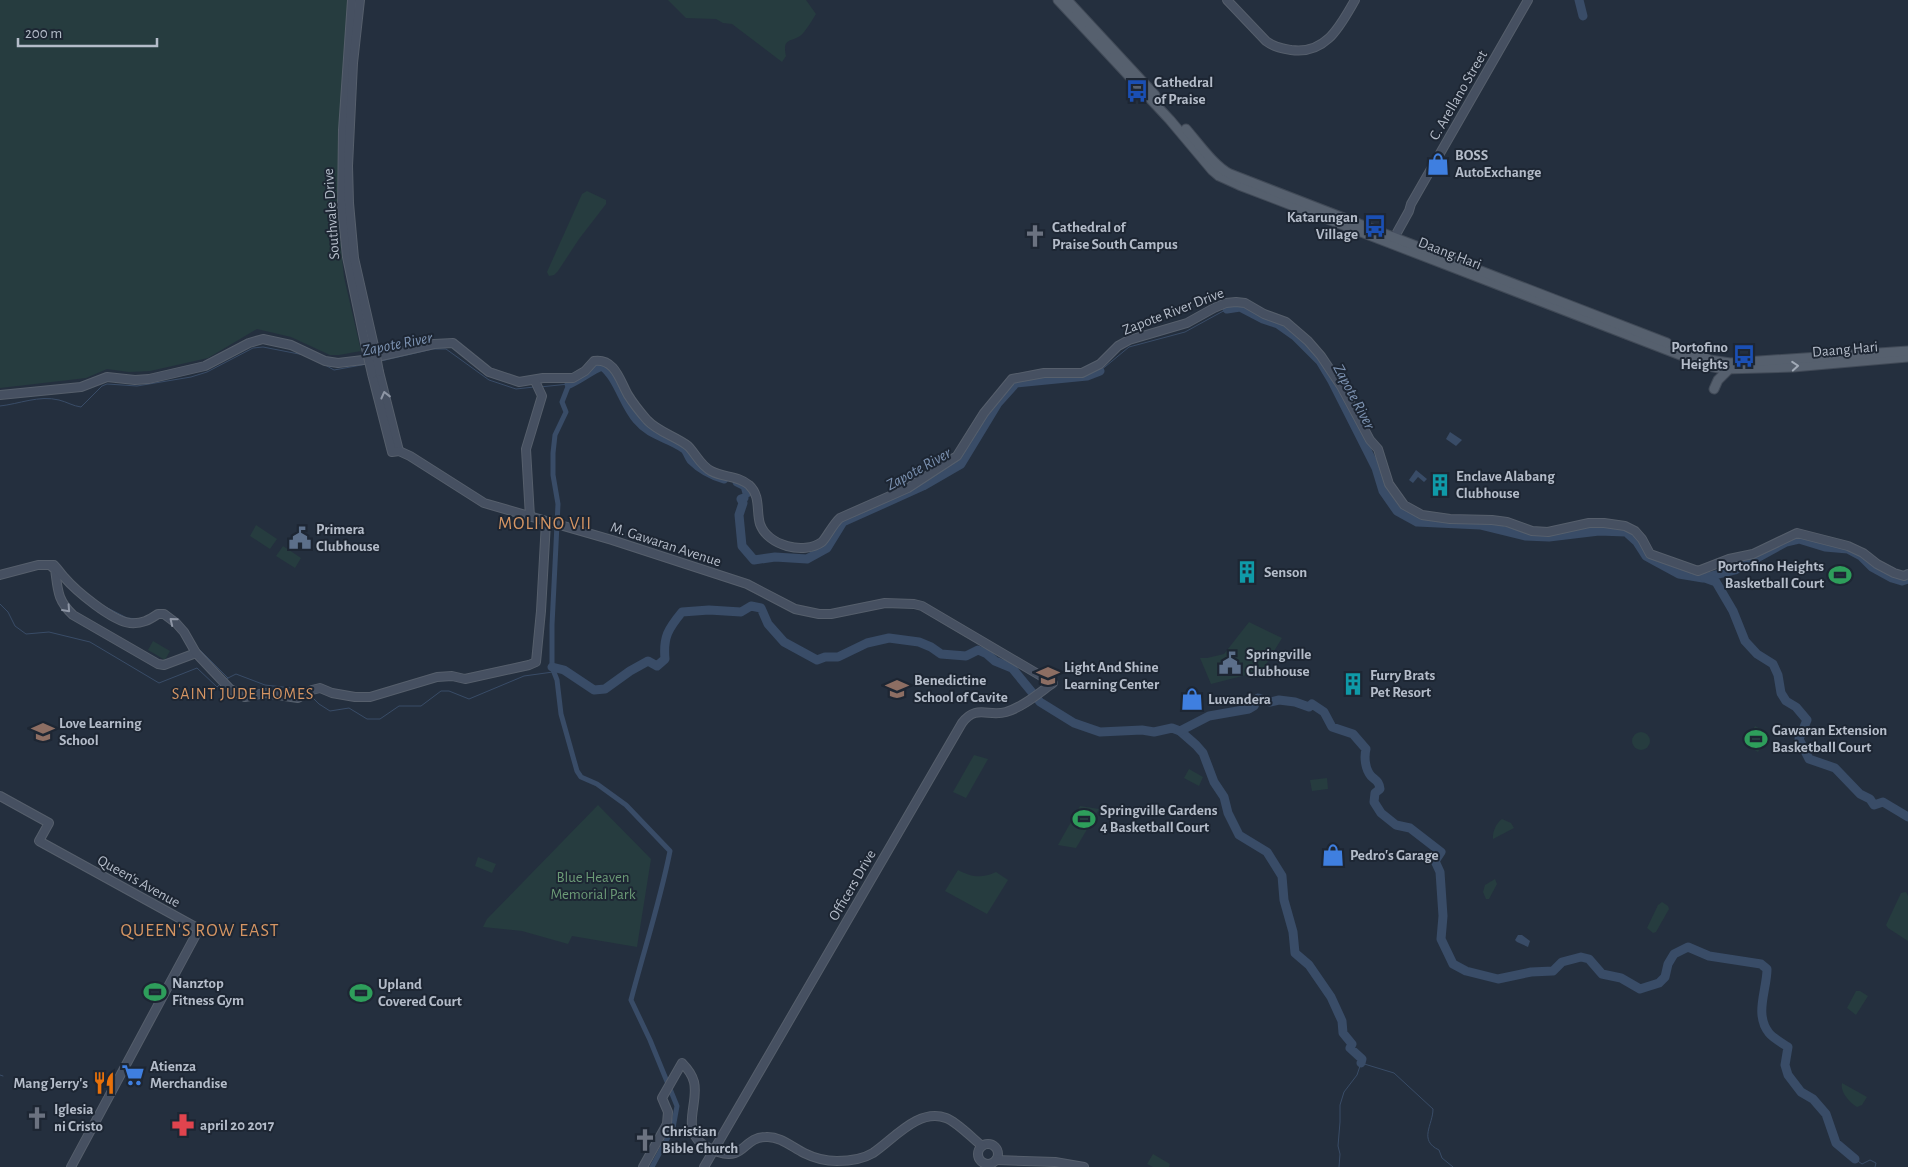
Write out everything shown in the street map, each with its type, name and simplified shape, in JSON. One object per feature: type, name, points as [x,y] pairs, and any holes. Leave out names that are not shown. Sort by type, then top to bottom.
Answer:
[{"type":"main road","name":"Daang Hari","points":[[1058,0],[1170,120],[1212,170],[1227,180],[1703,364],[1718,368],[1793,367],[1908,357]]},
{"type":"main road","name":"Daang Hari","points":[[1067,0],[1222,171],[1710,360],[1730,362],[1908,351]]},
{"type":"main road","points":[[1714,389],[1718,380],[1729,369]]},
{"type":"street","name":"Southvale Drive","points":[[352,0],[343,130],[342,207],[347,257],[395,452]]},
{"type":"street","name":"Southvale Drive","points":[[360,0],[353,63],[348,203],[354,258],[370,347]]},
{"type":"street","points":[[1227,0],[1257,34],[1273,47],[1294,50],[1308,50],[1324,44],[1336,31],[1355,0]]},
{"type":"street","name":"C. Arellano Street","points":[[1392,237],[1409,211],[1411,204],[1528,0]]},
{"type":"street","name":"Zapote River Drive","points":[[0,394],[81,387],[107,377],[135,380],[149,379],[205,366],[249,343],[262,339],[291,345],[325,360],[338,363],[363,360],[434,344],[453,343],[489,372],[513,381],[538,385],[543,378],[573,378],[585,371],[594,361],[602,360],[610,364],[630,397],[647,420],[658,430],[687,445],[707,468],[713,472],[739,478],[752,488],[757,497],[760,522],[766,534],[785,546],[796,549],[806,548],[824,540],[832,526],[840,518],[908,488],[957,456],[984,413],[1012,379],[1044,373],[1082,374],[1100,364],[1118,346],[1129,340],[1187,323],[1226,303],[1246,303],[1264,314],[1286,322],[1308,341],[1321,356],[1341,386],[1370,440],[1378,449],[1389,484],[1395,495],[1404,505],[1422,515],[1450,519],[1507,522],[1532,532],[1548,532],[1589,523],[1625,526],[1635,531],[1650,554],[1698,571],[1729,559],[1753,554],[1797,534],[1848,546],[1863,553],[1877,564],[1894,573],[1904,576],[1908,574]]},
{"type":"street","points":[[530,517],[526,449],[542,396],[538,385]]},
{"type":"street","name":"M. Gawaran Avenue","points":[[395,452],[429,467],[477,500],[612,540],[747,584],[797,609],[819,614],[831,614],[842,613],[873,604],[914,604],[929,608],[1053,683]]},
{"type":"street","points":[[0,575],[38,564],[50,565],[57,567],[63,577],[86,598],[122,621],[140,623],[148,621],[158,614],[164,614],[184,632],[196,653],[233,692],[245,697],[264,693],[298,698],[320,688],[332,693],[355,697],[376,696],[437,677],[472,678],[536,662],[548,522]]},
{"type":"street","points":[[50,565],[55,569],[61,602],[73,615],[158,664],[164,664],[196,653]]},
{"type":"street","name":"Officers Drive","points":[[704,1167],[962,722],[975,712],[1005,712],[1029,700],[1053,683]]},
{"type":"street","name":"Queen's Avenue","points":[[0,796],[49,823],[39,841],[199,929],[70,1167]]},
{"type":"street","points":[[643,1167],[669,1118],[664,1095],[682,1062],[694,1080],[693,1131],[701,1142],[713,1150],[725,1154],[734,1155],[755,1139],[766,1137],[779,1139],[821,1160],[854,1160],[872,1153],[916,1121],[935,1116],[949,1119],[982,1146]]},
{"type":"street","points":[[987,1144],[993,1146],[997,1151],[996,1159],[991,1164],[983,1165],[978,1154],[982,1146],[987,1144]]},
{"type":"street","points":[[996,1159],[1055,1162],[1084,1167]]},
{"type":"green space","points":[[0,0],[348,0],[341,100],[337,211],[344,277],[361,351],[330,355],[291,337],[257,329],[208,358],[150,371],[129,372],[107,369],[86,378],[0,388]]},
{"type":"green space","points":[[668,0],[806,0],[816,14],[802,35],[786,43],[786,56],[782,62],[732,24],[723,23],[716,19],[686,18]]},
{"type":"green space","points":[[587,191],[606,200],[606,204],[579,239],[558,271],[554,275],[549,276],[547,272],[582,194]]},
{"type":"green space","points":[[256,525],[277,539],[270,549],[250,536]]},
{"type":"green space","points":[[283,546],[301,558],[295,568],[276,556]]},
{"type":"green space","points":[[1249,622],[1282,638],[1262,671],[1211,684],[1200,658],[1224,654]]},
{"type":"green space","points":[[153,641],[170,651],[165,660],[148,650]]},
{"type":"green space","name":"Gawaran Extension Basketball Court","points":[[1755,726],[1769,734],[1758,752],[1745,744]]},
{"type":"green space","points":[[1844,726],[1848,728],[1842,736],[1834,735],[1834,731]]},
{"type":"green space","points":[[1641,732],[1647,735],[1650,741],[1647,747],[1641,750],[1635,747],[1632,741],[1635,735]]},
{"type":"green space","points":[[974,755],[988,759],[966,798],[953,792]]},
{"type":"green space","points":[[1189,769],[1203,777],[1199,786],[1184,778]]},
{"type":"green space","points":[[1327,778],[1328,789],[1312,791],[1310,780]]},
{"type":"green space","name":"Blue Heaven Memorial Park","points":[[598,805],[651,859],[637,947],[572,936],[568,944],[522,931],[483,927],[487,919]]},
{"type":"green space","points":[[1080,806],[1099,809],[1076,848],[1058,845]]},
{"type":"green space","points":[[1502,819],[1511,823],[1514,828],[1493,839],[1495,828]]},
{"type":"green space","points":[[478,857],[496,864],[492,873],[475,866]]},
{"type":"green space","points":[[958,870],[977,876],[986,876],[996,872],[1008,880],[987,914],[945,891]]},
{"type":"green space","points":[[1495,879],[1497,884],[1489,899],[1486,899],[1483,892],[1485,885]]},
{"type":"green space","points":[[1906,892],[1908,896],[1908,941],[1886,925],[1901,893]]},
{"type":"green space","points":[[1662,902],[1669,909],[1656,932],[1653,933],[1647,928],[1658,905]]},
{"type":"green space","points":[[1856,991],[1860,991],[1868,996],[1856,1015],[1847,1008]]},
{"type":"green space","points":[[1842,1083],[1867,1097],[1862,1105],[1857,1107],[1848,1100],[1842,1090]]},
{"type":"green space","points":[[1153,1154],[1170,1164],[1169,1167],[1153,1167],[1147,1164]]},
{"type":"water","points":[[1450,432],[1462,440],[1456,446],[1446,439]]},
{"type":"water","points":[[1416,470],[1427,479],[1424,482],[1418,477],[1413,483],[1409,480]]},
{"type":"water","points":[[1518,935],[1522,935],[1530,941],[1528,947],[1515,940]]},
{"type":"waterway","points":[[1579,0],[1583,16]]},
{"type":"waterway","name":"Zapote River","points":[[1227,309],[1240,307],[1263,319],[1278,324],[1295,336],[1320,361],[1376,468],[1383,491],[1397,511],[1417,522],[1480,525],[1525,536],[1549,537],[1599,531],[1626,532],[1637,542],[1646,556],[1679,574],[1703,578],[1735,570],[1786,542],[1799,539],[1825,547],[1848,549],[1861,556],[1872,567],[1892,578],[1902,581],[1908,579]]},
{"type":"waterway","name":"Zapote River","points":[[1100,371],[1129,347],[1185,332],[1227,309]]},
{"type":"waterway","name":"Zapote River","points":[[0,406],[29,400],[52,399],[81,407],[102,386],[107,384],[137,386],[191,377],[207,372],[253,348],[263,347],[304,355]]},
{"type":"waterway","name":"Zapote River","points":[[381,361],[433,349],[446,349],[489,380],[516,389],[534,387]]},
{"type":"waterway","name":"Zapote River","points":[[325,365],[334,370],[367,364]]},
{"type":"waterway","name":"Zapote River","points":[[569,384],[602,366],[612,377],[632,414],[647,430],[677,444],[702,469],[724,479]]},
{"type":"waterway","name":"Zapote River","points":[[744,498],[741,499],[743,503],[739,515],[742,546],[754,560],[775,557],[807,559],[827,548],[843,522],[923,486],[961,464],[998,403],[1016,383],[1087,376],[1100,371]]},
{"type":"waterway","name":"Zapote River","points":[[540,387],[569,384]]},
{"type":"waterway","points":[[569,384],[562,402],[566,412],[555,435],[553,453],[553,475],[558,504],[552,625],[552,667],[557,680],[561,714],[577,771],[581,777],[597,784],[626,805],[670,851],[657,907],[631,1000],[650,1040],[677,1106],[673,1128],[652,1167]]},
{"type":"waterway","name":"Zapote River","points":[[737,482],[745,486],[747,493]]},
{"type":"waterway","points":[[1705,578],[1716,582],[1733,611],[1745,641],[1757,654],[1773,664],[1778,675],[1781,693],[1786,701],[1796,707],[1807,720],[1799,739],[1809,759],[1835,768],[1860,794],[1870,799],[1874,805],[1883,802],[1908,817]]},
{"type":"waterway","points":[[98,603],[127,618],[138,619]]},
{"type":"waterway","points":[[0,604],[8,612],[15,626],[26,634],[49,632],[90,642],[159,683],[197,668],[217,687],[221,683]]},
{"type":"waterway","points":[[552,667],[564,670],[594,690],[605,689],[648,661],[657,666],[665,659],[666,639],[673,623],[682,612],[709,610],[741,612],[751,606],[761,608],[768,624],[784,642],[817,660],[825,657],[838,657],[867,643],[889,638],[919,642],[941,654],[966,656],[978,650],[987,654],[995,661],[1012,668],[1040,702],[1074,723],[1100,732],[1142,730],[1154,732],[1172,728],[1180,731],[1203,753],[1214,782],[1224,797],[1228,813],[1239,835],[1267,852],[1282,876],[1284,900],[1293,932],[1295,953],[1309,965],[1331,997],[1342,1021],[1343,1033],[1352,1044],[1350,1048],[1362,1059],[1361,1063]]},
{"type":"waterway","points":[[197,647],[228,678]]},
{"type":"waterway","points":[[311,696],[330,711],[349,708],[367,719],[380,719],[399,706],[421,706],[441,691],[449,691],[469,699],[524,676],[553,672]]},
{"type":"waterway","points":[[226,679],[236,674],[265,685],[304,691]]},
{"type":"waterway","points":[[1180,731],[1209,716],[1249,709],[1254,706],[1258,698],[1270,702],[1279,700],[1295,702],[1309,707],[1312,704],[1324,712],[1332,727],[1353,734],[1366,749],[1367,770],[1379,784],[1380,789],[1375,793],[1374,802],[1381,813],[1396,825],[1410,828],[1441,852],[1435,861],[1440,872],[1443,916],[1441,939],[1453,964],[1466,971],[1498,979],[1531,972],[1553,971],[1562,962],[1581,957],[1589,959],[1602,974],[1621,978],[1640,989],[1659,983],[1665,977],[1668,964],[1674,954],[1688,947],[1709,956],[1761,964],[1767,969],[1762,1002],[1762,1018],[1769,1033],[1788,1047],[1785,1065],[1788,1075],[1801,1092],[1813,1099],[1826,1114],[1836,1143],[1855,1159]]},
{"type":"waterway","points":[[1339,1167],[1340,1105],[1344,1092],[1357,1075],[1361,1063],[1394,1073],[1433,1109],[1428,1132],[1429,1142],[1439,1150],[1442,1158],[1453,1167]]},
{"type":"waterway","points":[[1855,1159],[1862,1164],[1870,1160],[1876,1163],[1875,1167]]},
{"type":"place","name":"Cathedral of Praise","points":[[1137,91]]},
{"type":"place","name":"BOSS AutoExchange","points":[[1438,164]]},
{"type":"place","name":"Katarungan Village","points":[[1375,226]]},
{"type":"place","name":"Cathedral of Praise South Campus","points":[[1035,236]]},
{"type":"place","name":"Portofino Heights","points":[[1744,356]]},
{"type":"place","name":"Enclave Alabang Clubhouse","points":[[1440,485]]},
{"type":"place","name":"Primera Clubhouse","points":[[300,538]]},
{"type":"place","name":"Senson","points":[[1247,572]]},
{"type":"place","name":"Portofino Heights Basketball Court","points":[[1840,575]]},
{"type":"place","name":"Springville Clubhouse","points":[[1230,663]]},
{"type":"place","name":"Light And Shine Learning Center","points":[[1048,676]]},
{"type":"place","name":"Furry Brats Pet Resort","points":[[1353,684]]},
{"type":"place","name":"Benedictine School of Cavite","points":[[897,689]]},
{"type":"place","name":"Luvandera","points":[[1192,699]]},
{"type":"place","name":"Love Learning School","points":[[43,732]]},
{"type":"place","name":"Gawaran Extension Basketball Court","points":[[1756,739]]},
{"type":"place","name":"Springville Gardens 4 Basketball Court","points":[[1084,819]]},
{"type":"place","name":"Pedro's Garage","points":[[1333,855]]},
{"type":"place","name":"Nanztop Fitness Gym","points":[[155,992]]},
{"type":"place","name":"Upland Covered Court","points":[[361,993]]},
{"type":"place","name":"Atienza Merchandise","points":[[133,1075]]},
{"type":"place","name":"Mang Jerry's","points":[[104,1083]]},
{"type":"place","name":"Iglesia ni Cristo","points":[[37,1118]]},
{"type":"place","name":"april 20 2017","points":[[183,1125]]},
{"type":"place","name":"Christian Bible Church","points":[[645,1140]]},
{"type":"district","name":"MOLINO VII","points":[[545,523]]},
{"type":"district","name":"SAINT JUDE HOMES","points":[[243,693]]},
{"type":"district","name":"QUEEN'S ROW EAST","points":[[200,930]]}]
